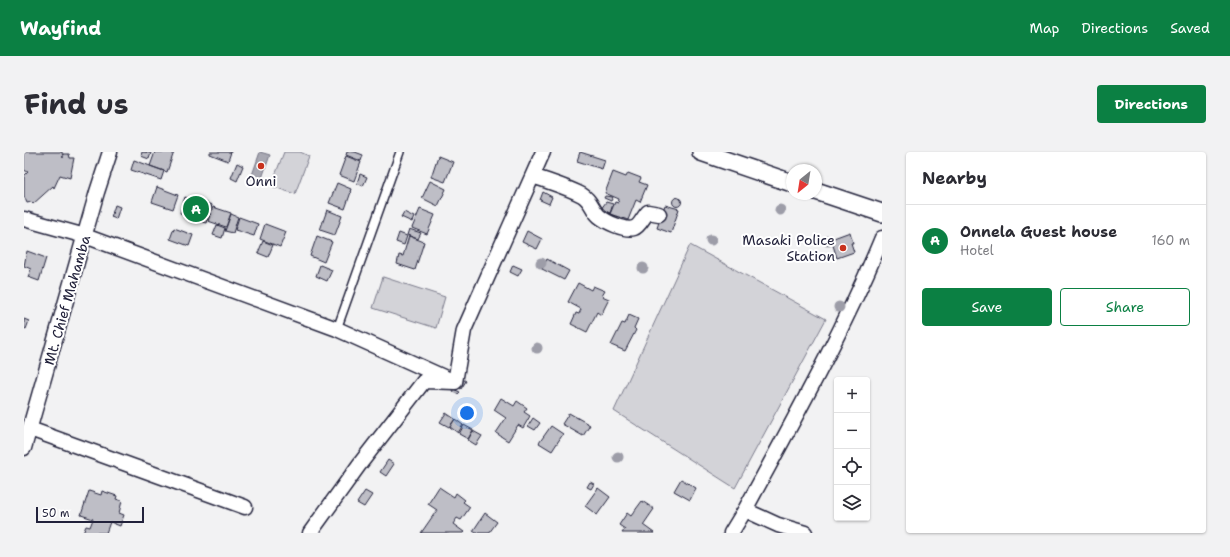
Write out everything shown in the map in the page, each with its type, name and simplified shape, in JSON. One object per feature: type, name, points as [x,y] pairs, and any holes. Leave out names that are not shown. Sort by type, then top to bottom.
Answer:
[{"type":"street","name":"Mt. Chief Mahamba","points":[[24,448],[97,192],[110,152]]},
{"type":"street","points":[[455,382],[464,330],[543,152]]},
{"type":"street","points":[[701,152],[786,181]]},
{"type":"street","points":[[532,176],[582,196],[591,202],[599,216],[616,225],[633,228],[648,212],[659,214]]},
{"type":"street","points":[[822,193],[882,213]]},
{"type":"street","points":[[24,219],[85,236],[337,329],[455,382]]},
{"type":"street","points":[[731,533],[745,510],[836,338],[864,281],[882,238]]},
{"type":"street","points":[[310,533],[424,381],[455,382]]},
{"type":"street","points":[[30,429],[245,507]]},
{"type":"street","points":[[745,510],[778,525],[805,533]]},
{"type":"lane","points":[[337,329],[400,152]]},
{"type":"shaded area","name":"Onni","points":[[260,152],[270,155],[261,181],[251,178]]},
{"type":"shaded area","points":[[284,152],[300,152],[309,156],[295,194],[271,186]]},
{"type":"shaded area","points":[[690,245],[826,319],[735,488],[614,411]]},
{"type":"shaded area","points":[[383,277],[445,297],[436,328],[373,308]]},
{"type":"building","points":[[24,152],[62,152],[63,158],[63,154],[69,154],[70,158],[74,158],[70,178],[60,175],[54,188],[53,186],[33,204],[31,202],[27,203],[24,196],[24,176],[28,172],[24,170]]},
{"type":"building","points":[[142,152],[151,153],[149,159],[141,156]]},
{"type":"building","points":[[155,152],[174,152],[167,172],[150,166]]},
{"type":"building","points":[[210,152],[231,152],[228,161],[210,154]]},
{"type":"building","points":[[347,152],[355,152],[363,155],[361,161],[346,155]]},
{"type":"building","points":[[580,152],[605,160],[602,169],[577,161]]},
{"type":"building","points":[[346,156],[361,162],[354,181],[339,175]]},
{"type":"building","points":[[438,156],[453,162],[445,182],[431,177]]},
{"type":"building","points":[[134,160],[164,171],[161,180],[131,170]]},
{"type":"building","points":[[237,163],[243,166],[237,181],[231,178]]},
{"type":"building","points":[[613,172],[626,177],[628,173],[641,178],[639,182],[647,185],[640,202],[636,200],[628,220],[610,214],[615,202],[618,203],[619,199],[605,193]]},
{"type":"building","points":[[360,174],[367,177],[363,186],[357,183]]},
{"type":"building","points":[[430,181],[446,189],[438,206],[422,198]]},
{"type":"building","points":[[337,183],[351,189],[345,209],[329,203]]},
{"type":"building","points":[[157,187],[178,195],[173,209],[152,202]]},
{"type":"building","points":[[543,192],[552,197],[549,204],[540,200]]},
{"type":"building","points":[[605,196],[613,197],[611,201],[604,198]]},
{"type":"building","points":[[185,197],[204,204],[204,202],[212,205],[206,223],[199,221],[200,218],[180,213]]},
{"type":"building","points":[[675,198],[679,198],[681,202],[679,206],[675,206],[673,204],[673,200]]},
{"type":"building","points":[[606,202],[613,204],[610,213],[601,209]]},
{"type":"building","points":[[115,205],[120,207],[116,219],[111,217]]},
{"type":"building","points":[[665,205],[679,209],[671,233],[657,228]]},
{"type":"building","points":[[213,207],[231,213],[226,227],[208,221]]},
{"type":"building","points":[[420,209],[435,215],[427,234],[412,228]]},
{"type":"building","points":[[327,210],[342,216],[335,235],[320,230]]},
{"type":"building","points":[[404,212],[414,217],[412,222],[401,217]]},
{"type":"building","points":[[231,214],[238,217],[233,233],[225,231]]},
{"type":"building","points":[[239,217],[258,224],[254,236],[235,230]]},
{"type":"building","points":[[265,224],[286,232],[280,247],[260,239]]},
{"type":"building","points":[[217,225],[225,228],[222,238],[213,235]]},
{"type":"building","points":[[174,228],[193,235],[189,246],[170,239]]},
{"type":"building","points":[[409,229],[421,233],[418,239],[407,235]]},
{"type":"building","points":[[527,231],[542,239],[537,249],[522,242]]},
{"type":"building","name":"Masaki Police Station","points":[[850,232],[854,252],[837,258],[831,239]]},
{"type":"building","points":[[399,233],[407,236],[404,245],[396,242]]},
{"type":"building","points":[[317,236],[332,242],[324,262],[310,256]]},
{"type":"building","points":[[409,236],[424,242],[415,270],[397,264],[399,255],[403,256]]},
{"type":"building","points":[[263,241],[273,245],[268,257],[258,253]]},
{"type":"building","points":[[27,251],[46,258],[39,281],[28,277],[31,269],[24,266]]},
{"type":"building","points":[[547,259],[569,271],[564,280],[542,269]]},
{"type":"building","points":[[320,265],[332,270],[327,281],[316,276]]},
{"type":"building","points":[[513,265],[522,269],[518,276],[510,272]]},
{"type":"building","points":[[578,283],[591,290],[593,286],[605,291],[602,296],[609,299],[601,315],[597,312],[587,332],[571,324],[576,313],[579,314],[581,309],[568,302]]},
{"type":"building","points":[[629,315],[638,319],[634,328],[636,330],[625,351],[611,345],[622,323],[625,324]]},
{"type":"building","points":[[24,319],[29,321],[26,329],[24,328]]},
{"type":"building","points":[[454,374],[466,381],[461,389],[449,382]]},
{"type":"building","points":[[453,389],[460,392],[458,394],[452,391]]},
{"type":"building","points":[[501,398],[514,406],[517,401],[527,408],[524,412],[530,416],[523,428],[518,425],[508,441],[496,433],[506,418],[494,410]]},
{"type":"building","points":[[446,413],[455,419],[449,427],[440,422]]},
{"type":"building","points":[[569,413],[590,425],[583,436],[562,424]]},
{"type":"building","points":[[533,418],[540,423],[535,430],[528,426]]},
{"type":"building","points":[[455,419],[463,425],[458,433],[450,427]]},
{"type":"building","points":[[464,425],[473,430],[468,439],[459,434]]},
{"type":"building","points":[[551,426],[563,434],[552,451],[539,443]]},
{"type":"building","points":[[473,431],[482,436],[476,445],[468,440]]},
{"type":"building","points":[[388,460],[394,464],[386,476],[380,472]]},
{"type":"building","points":[[681,479],[696,488],[690,500],[674,491]]},
{"type":"building","points":[[590,482],[594,484],[591,489],[587,487]]},
{"type":"building","points":[[439,487],[454,497],[456,493],[465,500],[463,502],[470,507],[461,520],[457,518],[453,524],[464,532],[463,533],[421,533],[437,510],[428,504]]},
{"type":"building","points":[[598,488],[610,497],[597,515],[585,506]]},
{"type":"building","points":[[89,491],[101,495],[102,491],[117,496],[116,499],[122,501],[119,513],[124,515],[120,526],[110,522],[106,533],[83,533],[86,526],[90,527],[93,519],[81,515]]},
{"type":"building","points":[[365,491],[372,495],[364,507],[357,503]]},
{"type":"building","points":[[642,501],[654,509],[643,525],[654,533],[622,533],[625,529],[619,525],[627,513],[631,516]]},
{"type":"building","points":[[485,513],[497,522],[489,533],[476,533],[473,531]]},
{"type":"place","name":"Onni","points":[[261,166]]},
{"type":"place","name":"Onnela Guest house","points":[[196,209]]},
{"type":"place","name":"Masaki Police Station","points":[[843,248]]}]
